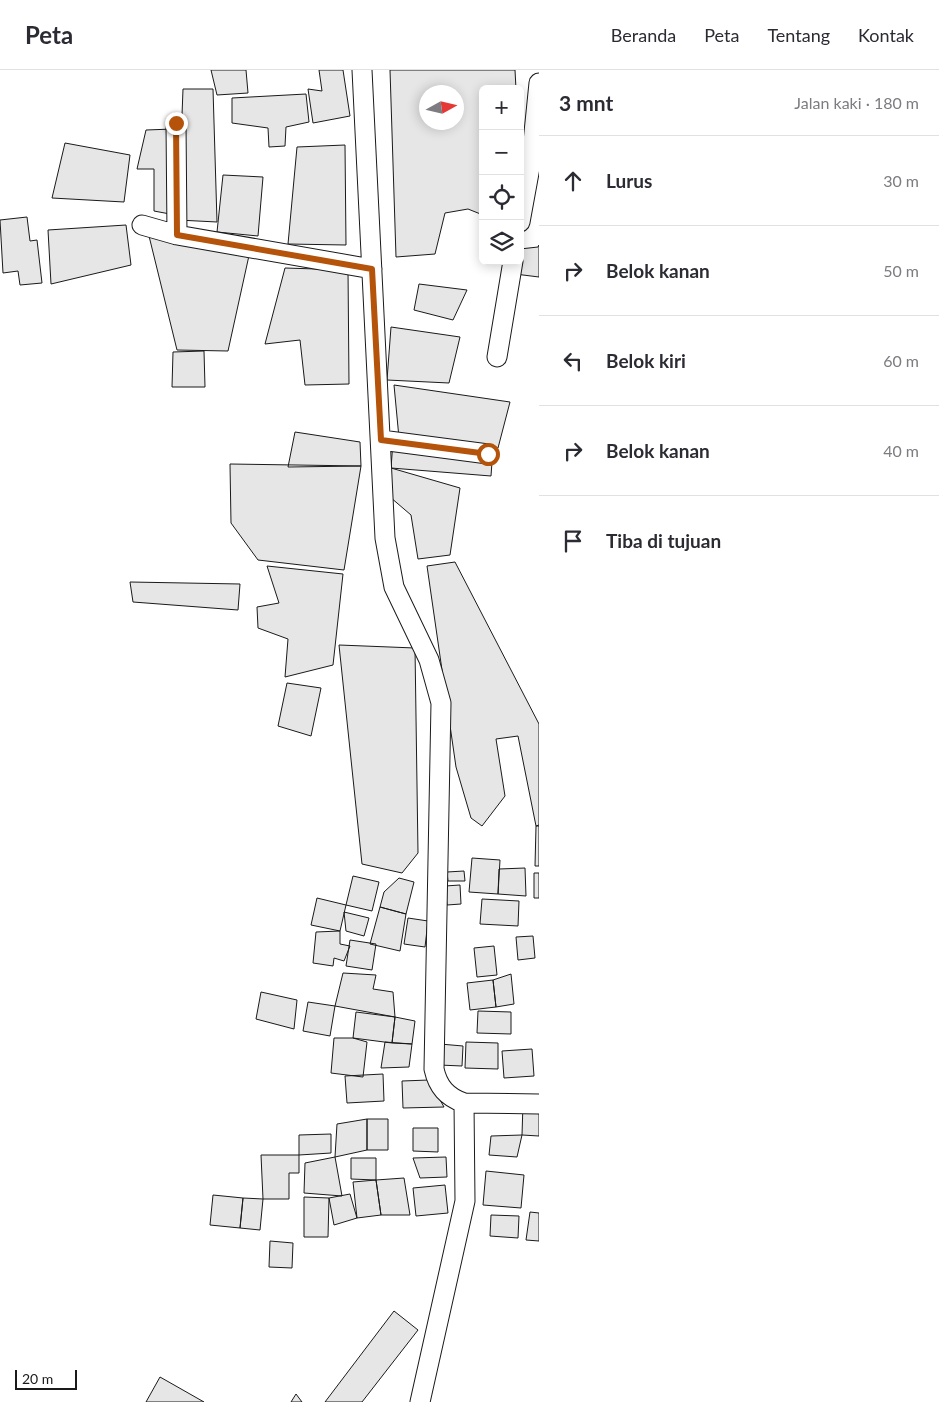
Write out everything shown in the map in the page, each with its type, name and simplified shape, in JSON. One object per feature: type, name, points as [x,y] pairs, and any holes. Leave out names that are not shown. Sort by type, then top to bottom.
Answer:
[{"type":"street","points":[[362,70],[385,538],[394,587],[429,660],[441,704],[434,1069],[441,1088],[455,1100],[464,1103],[539,1104]]},
{"type":"street","points":[[520,220],[531,162],[539,83]]},
{"type":"street","points":[[176,123],[177,235]]},
{"type":"street","points":[[142,225],[177,235],[372,269]]},
{"type":"street","points":[[497,358],[513,265]]},
{"type":"street","points":[[381,440],[488,454]]},
{"type":"street","points":[[420,1402],[465,1201],[464,1103]]},
{"type":"building","points":[[211,70],[246,70],[248,93],[217,95]]},
{"type":"building","points":[[319,70],[343,70],[350,116],[313,123],[308,89],[322,91]]},
{"type":"building","points":[[390,70],[515,70],[516,85],[479,85],[479,213],[468,209],[445,213],[435,254],[396,257]]},
{"type":"building","points":[[183,89],[213,89],[217,222],[178,220]]},
{"type":"building","points":[[306,94],[309,122],[286,127],[285,146],[269,147],[268,128],[232,123],[232,98]]},
{"type":"building","points":[[173,129],[170,214],[154,211],[154,169],[137,169],[146,130]]},
{"type":"building","points":[[65,143],[130,155],[124,202],[52,198]]},
{"type":"building","points":[[345,145],[346,245],[288,244],[297,147]]},
{"type":"building","points":[[223,175],[263,177],[258,236],[217,232]]},
{"type":"building","points":[[27,217],[30,241],[37,240],[42,283],[20,285],[18,271],[3,273],[0,220]]},
{"type":"building","points":[[126,225],[131,265],[51,284],[48,230]]},
{"type":"building","points":[[149,236],[250,251],[228,351],[177,350]]},
{"type":"building","points":[[539,245],[539,277],[515,274],[518,265],[524,265],[524,249],[538,247]]},
{"type":"building","points":[[285,268],[348,270],[349,384],[305,385],[300,340],[265,344]]},
{"type":"building","points":[[419,284],[467,290],[453,320],[414,310]]},
{"type":"building","points":[[391,327],[460,337],[449,383],[387,380]]},
{"type":"building","points":[[204,351],[205,387],[172,387],[173,352]]},
{"type":"building","points":[[394,385],[510,402],[498,448],[399,438]]},
{"type":"building","points":[[295,432],[360,442],[361,466],[288,467]]},
{"type":"building","points":[[393,442],[492,462],[491,476],[391,468]]},
{"type":"building","points":[[230,464],[361,466],[344,570],[258,560],[231,523]]},
{"type":"building","points":[[391,468],[460,488],[450,555],[418,559],[411,515],[390,497]]},
{"type":"building","points":[[455,562],[539,724],[539,825],[536,826],[518,736],[496,739],[505,796],[482,826],[471,818],[456,767],[427,566]]},
{"type":"building","points":[[267,566],[343,574],[333,665],[285,677],[288,639],[258,628],[257,607],[279,603]]},
{"type":"building","points":[[130,582],[240,584],[238,610],[133,602]]},
{"type":"building","points":[[339,645],[415,648],[418,853],[402,873],[362,864]]},
{"type":"building","points":[[287,683],[321,688],[311,736],[278,726]]},
{"type":"building","points":[[536,826],[539,826],[539,866],[535,866]]},
{"type":"building","points":[[472,858],[500,860],[498,894],[469,892]]},
{"type":"building","points":[[525,868],[526,896],[498,894],[499,869]]},
{"type":"building","points":[[464,871],[465,881],[448,881],[447,872]]},
{"type":"building","points":[[534,873],[539,873],[539,898],[534,898]]},
{"type":"building","points":[[353,876],[379,882],[372,911],[346,905]]},
{"type":"building","points":[[399,878],[414,882],[406,914],[380,907],[384,892]]},
{"type":"building","points":[[460,885],[461,904],[447,905],[445,886]]},
{"type":"building","points":[[317,898],[346,905],[340,931],[311,925]]},
{"type":"building","points":[[482,899],[519,901],[518,926],[480,924]]},
{"type":"building","points":[[380,907],[406,914],[400,951],[370,944]]},
{"type":"building","points":[[344,912],[369,918],[364,936],[346,931]]},
{"type":"building","points":[[408,918],[428,921],[425,947],[404,944]]},
{"type":"building","points":[[340,931],[340,944],[350,946],[344,961],[334,958],[333,966],[313,963],[316,932]]},
{"type":"building","points":[[533,936],[535,958],[518,960],[516,937]]},
{"type":"building","points":[[350,940],[376,944],[372,970],[346,966]]},
{"type":"building","points":[[494,946],[497,975],[477,977],[474,948]]},
{"type":"building","points":[[343,973],[376,975],[373,989],[393,992],[395,1017],[335,1006]]},
{"type":"building","points":[[511,974],[514,1004],[496,1007],[493,980]]},
{"type":"building","points":[[493,980],[496,1007],[470,1010],[467,983]]},
{"type":"building","points":[[261,992],[297,1000],[294,1029],[256,1019]]},
{"type":"building","points":[[308,1002],[335,1006],[330,1036],[303,1031]]},
{"type":"building","points":[[478,1011],[511,1012],[511,1034],[477,1033]]},
{"type":"building","points":[[356,1012],[395,1017],[392,1043],[353,1038]]},
{"type":"building","points":[[395,1017],[415,1021],[412,1044],[392,1043]]},
{"type":"building","points":[[334,1038],[353,1038],[367,1042],[363,1077],[331,1073]]},
{"type":"building","points":[[385,1042],[412,1044],[409,1067],[381,1068]]},
{"type":"building","points":[[466,1042],[498,1043],[498,1069],[465,1068]]},
{"type":"building","points":[[440,1044],[463,1046],[462,1066],[439,1065]]},
{"type":"building","points":[[532,1049],[534,1076],[504,1078],[502,1051]]},
{"type":"building","points":[[383,1074],[384,1101],[347,1103],[345,1076]]},
{"type":"building","points":[[429,1080],[444,1107],[403,1108],[402,1081]]},
{"type":"building","points":[[523,1103],[539,1104],[539,1136],[522,1135]]},
{"type":"building","points":[[367,1119],[388,1119],[388,1150],[367,1150]]},
{"type":"building","points":[[367,1119],[367,1150],[335,1157],[337,1124]]},
{"type":"building","points":[[413,1128],[438,1128],[438,1152],[413,1151]]},
{"type":"building","points":[[331,1134],[331,1153],[299,1155],[299,1135]]},
{"type":"building","points":[[522,1135],[517,1157],[489,1155],[491,1136]]},
{"type":"building","points":[[261,1155],[299,1155],[299,1173],[289,1173],[289,1199],[263,1199]]},
{"type":"building","points":[[335,1157],[342,1196],[304,1193],[305,1163]]},
{"type":"building","points":[[446,1157],[447,1177],[420,1178],[413,1158]]},
{"type":"building","points":[[351,1158],[376,1158],[376,1180],[351,1179]]},
{"type":"building","points":[[486,1171],[524,1175],[521,1208],[483,1205]]},
{"type":"building","points":[[404,1178],[410,1215],[381,1215],[376,1180]]},
{"type":"building","points":[[376,1180],[381,1215],[357,1218],[353,1182]]},
{"type":"building","points":[[445,1185],[448,1213],[416,1216],[413,1188]]},
{"type":"building","points":[[350,1194],[357,1218],[334,1225],[329,1198]]},
{"type":"building","points":[[213,1195],[243,1198],[240,1228],[210,1225]]},
{"type":"building","points":[[304,1197],[329,1198],[328,1237],[304,1237]]},
{"type":"building","points":[[243,1198],[263,1199],[260,1230],[240,1228]]},
{"type":"building","points":[[530,1212],[539,1213],[539,1241],[526,1240]]},
{"type":"building","points":[[491,1215],[519,1216],[518,1238],[490,1236]]},
{"type":"building","points":[[270,1241],[293,1243],[292,1268],[269,1267]]},
{"type":"building","points":[[394,1311],[418,1330],[362,1402],[325,1402]]},
{"type":"building","points":[[160,1377],[204,1402],[146,1402]]},
{"type":"building","points":[[296,1394],[302,1402],[291,1402]]},
{"type":"route","points":[[176,123],[177,235],[372,269],[381,440],[488,454]]}]
